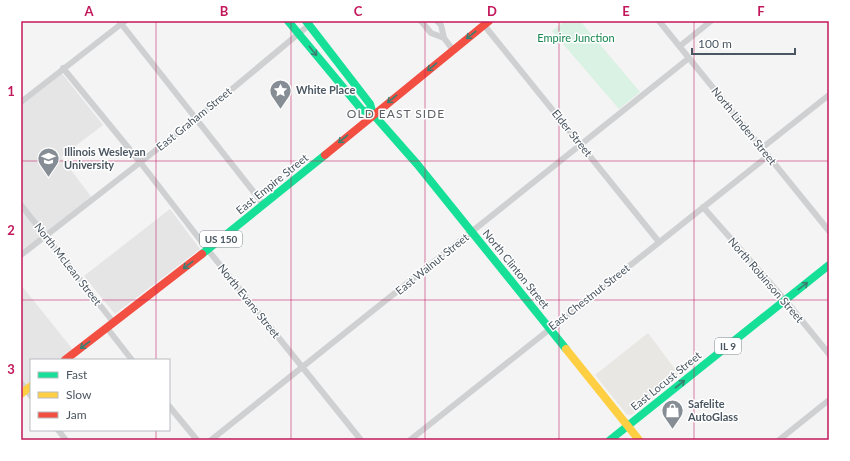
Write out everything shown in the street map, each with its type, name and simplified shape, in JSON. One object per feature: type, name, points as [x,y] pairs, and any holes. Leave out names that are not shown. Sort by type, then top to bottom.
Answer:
[{"type":"main road","points":[[288,21],[362,110],[373,114]]},
{"type":"main road","points":[[307,23],[370,104],[373,114]]},
{"type":"main road","name":"East Empire Street","points":[[66,359],[208,250],[373,114],[487,23]]},
{"type":"main road","name":"North Clinton Street","points":[[373,114],[417,164],[639,440]]},
{"type":"main road","name":"East Locust Street","points":[[610,440],[829,265]]},
{"type":"street","points":[[421,21],[431,33],[444,38]]},
{"type":"street","points":[[437,21],[441,25],[444,38],[453,50]]},
{"type":"street","name":"North Linden Street","points":[[659,21],[829,231]]},
{"type":"street","points":[[680,46],[711,21]]},
{"type":"street","points":[[21,102],[122,22],[264,205]]},
{"type":"street","name":"East Graham Street","points":[[21,255],[196,119],[299,34],[307,23]]},
{"type":"street","name":"Elder Street","points":[[487,23],[581,145],[659,242]]},
{"type":"street","name":"East Walnut Street","points":[[211,440],[689,58]]},
{"type":"street","name":"North Evans Street","points":[[64,68],[361,440]]},
{"type":"street","points":[[762,148],[829,95]]},
{"type":"street","name":"East Chestnut Street","points":[[410,440],[768,156]]},
{"type":"street","name":"North McLean Street","points":[[21,204],[47,236],[110,325],[131,359]]},
{"type":"street","name":"North Robinson Street","points":[[703,207],[785,300],[829,354]]},
{"type":"street","points":[[779,440],[829,400]]},
{"type":"street","points":[[170,407],[197,440]]},
{"type":"street","points":[[59,431],[66,440]]},
{"type":"shaded area","name":"Illinois Wesleyan University","points":[[60,71],[103,125],[61,157],[93,199],[21,255],[21,101]]},
{"type":"shaded area","points":[[170,209],[200,249],[115,314],[84,276]]},
{"type":"shaded area","points":[[21,285],[74,351],[63,359],[30,359],[30,384],[21,390]]},
{"type":"shaded area","points":[[648,333],[680,376],[631,415],[627,415],[595,375]]},
{"type":"green space","name":"Empire Junction","points":[[565,21],[580,21],[640,92],[619,109],[552,31]]},
{"type":"traffic: fast","points":[[288,21],[362,110],[373,114]]},
{"type":"traffic: fast","points":[[306,21],[370,104],[373,114]]},
{"type":"traffic: fast","points":[[373,114],[417,164],[566,349]]},
{"type":"traffic: fast","points":[[202,254],[325,155]]},
{"type":"traffic: fast","points":[[610,440],[829,265]]},
{"type":"traffic: slow","points":[[566,349],[639,440]]},
{"type":"traffic: slow","points":[[21,394],[30,387]]},
{"type":"traffic: jam","points":[[325,155],[489,21]]},
{"type":"traffic: jam","points":[[66,359],[202,254]]},
{"type":"place","name":"White Place","points":[[280,110]]},
{"type":"place","name":"Illinois Wesleyan University","points":[[49,178]]},
{"type":"place","name":"Safelite AutoGlass","points":[[673,430]]},
{"type":"district","name":"OLD EAST SIDE","points":[[396,114]]}]
